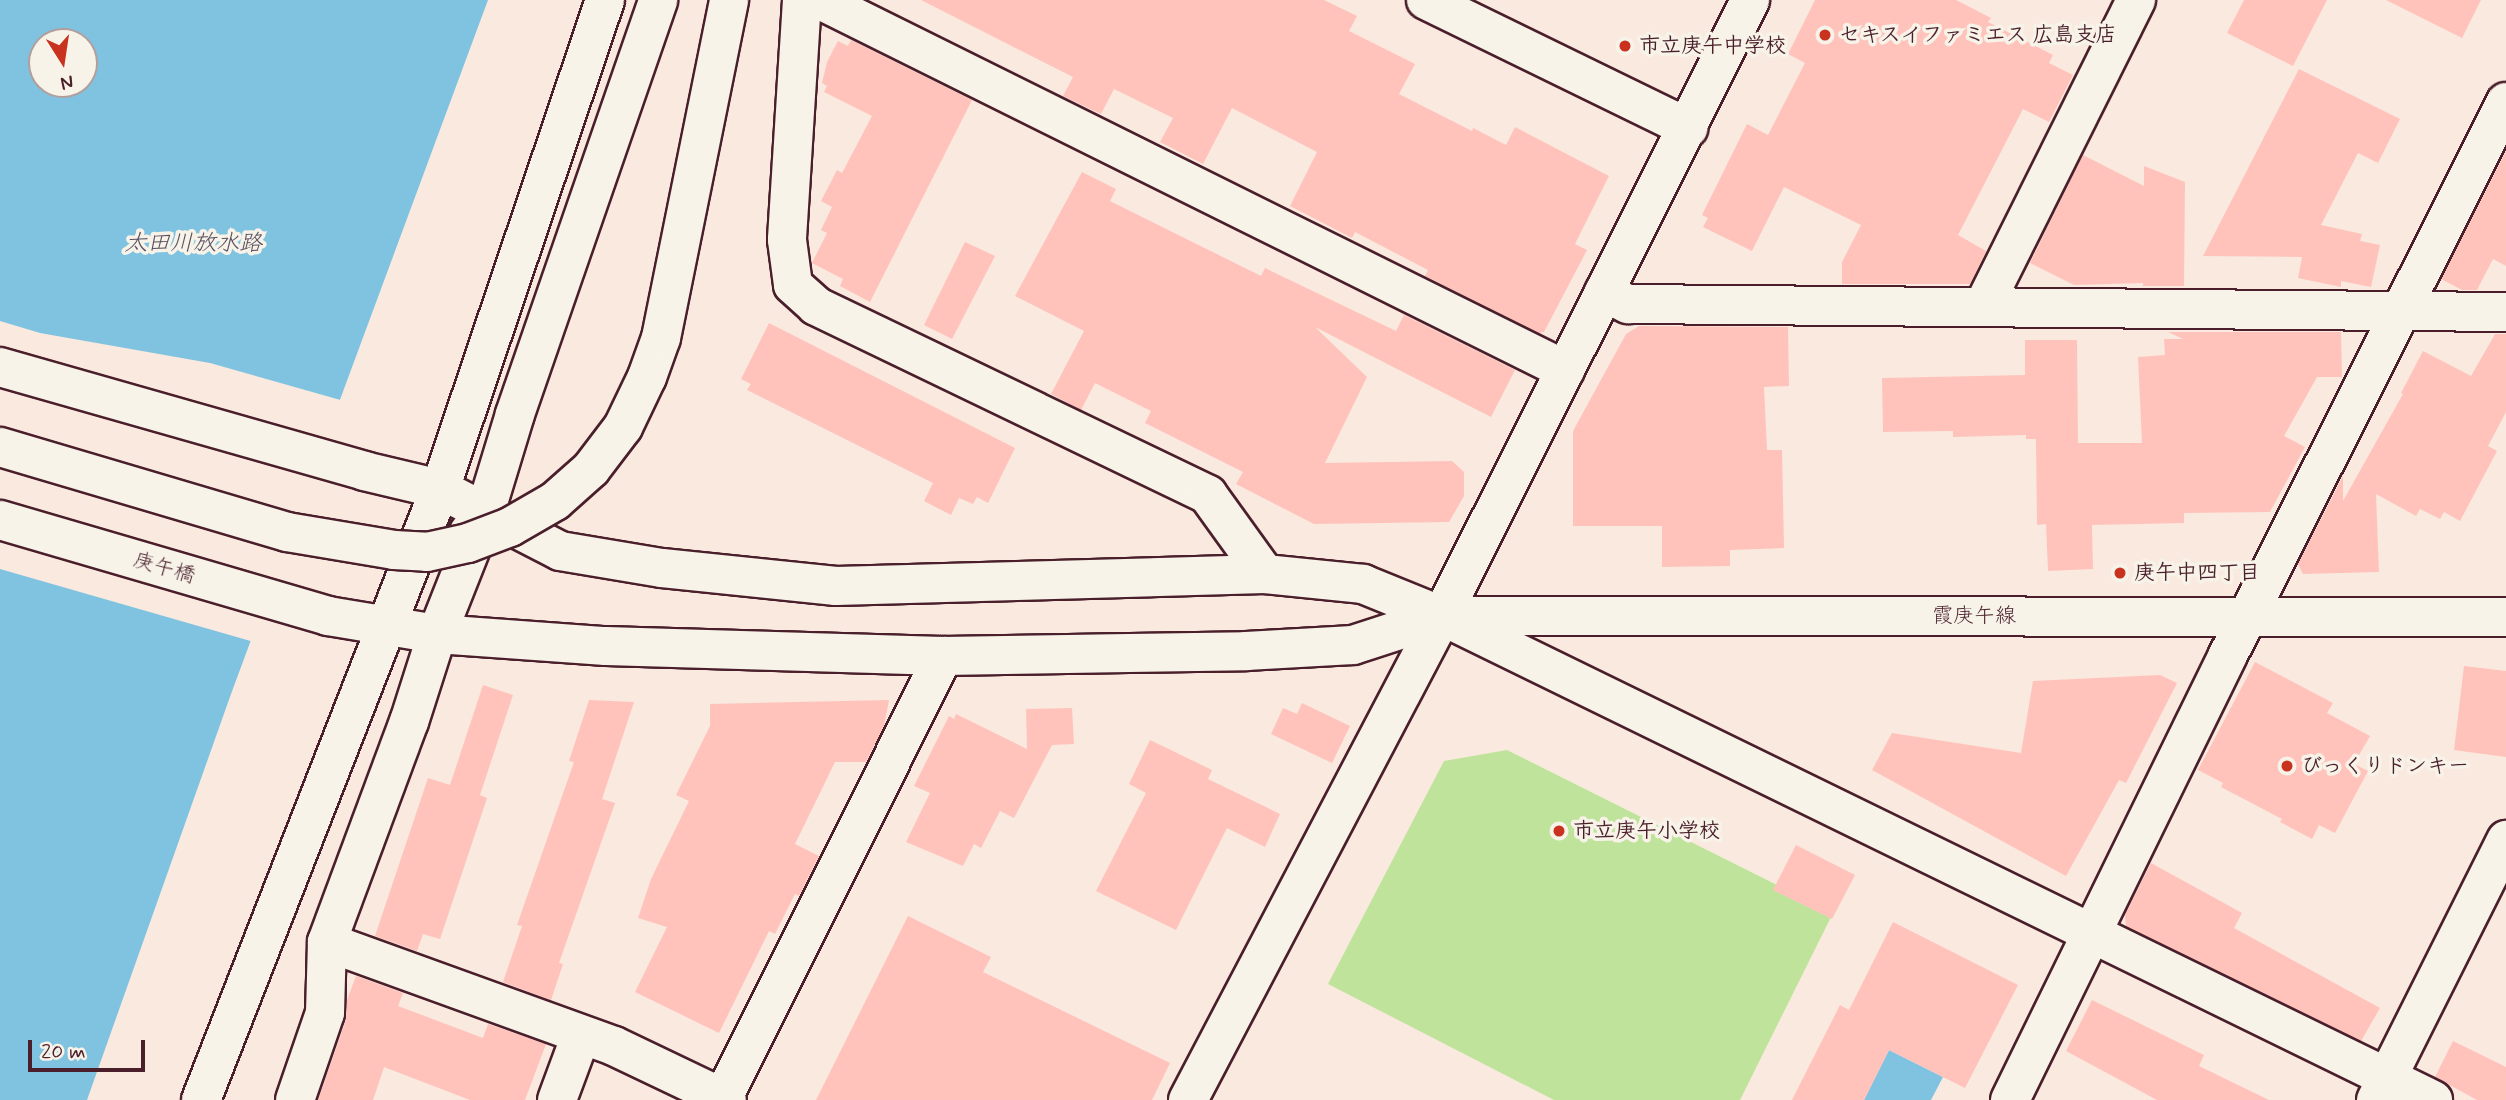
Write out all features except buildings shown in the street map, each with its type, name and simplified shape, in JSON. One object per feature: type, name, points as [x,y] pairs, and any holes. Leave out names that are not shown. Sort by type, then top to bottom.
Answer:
[{"type":"street","points":[[201,1100],[440,489],[605,0]]},
{"type":"street","points":[[295,1100],[324,1013],[327,942],[409,722],[437,634],[485,513],[515,414],[658,0]]},
{"type":"street","points":[[0,447],[287,532],[394,550],[427,552],[468,543],[510,527],[555,501],[591,468],[623,427],[661,338],[729,0]]},
{"type":"street","points":[[802,0],[787,240],[793,285],[816,306],[1208,495],[1265,574]]},
{"type":"street","points":[[820,0],[1565,370]]},
{"type":"street","points":[[1426,0],[1688,128]]},
{"type":"street","points":[[1188,1100],[1442,615],[1750,0]]},
{"type":"street","points":[[1984,306],[2136,0]]},
{"type":"street","points":[[2010,1100],[2399,312],[2506,102]]},
{"type":"street","points":[[1604,292],[1628,304],[2506,312]]},
{"type":"street","points":[[0,367],[364,471],[440,489],[560,551],[662,568],[836,586],[1265,574],[1363,584],[1442,615],[2091,935],[2382,1089],[2433,1100]]},
{"type":"street","points":[[387,626],[485,513]]},
{"type":"street","name":"庚午橋","points":[[0,520],[328,616],[437,634],[606,646],[943,656],[1246,651],[1353,645],[1442,615]]},
{"type":"street","name":"霞庚午線","points":[[1442,615],[2506,617]]},
{"type":"street","points":[[327,942],[614,1046],[725,1099],[943,656]]},
{"type":"street","points":[[2382,1089],[2506,840]]},
{"type":"street","points":[[558,1100],[580,1035]]},
{"type":"green space","points":[[1507,750],[1833,913],[1740,1100],[1554,1100],[1328,984],[1444,761]]},
{"type":"water","name":"太田川放水路","points":[[0,0],[488,0],[231,694],[87,1100],[0,1100]]},
{"type":"water","points":[[1889,1050],[1943,1077],[1931,1100],[1864,1100]]},
{"type":"pier","points":[[0,321],[40,333],[210,363],[344,401],[254,642],[0,569]]},
{"type":"place","name":"セキスイファミエス 広島支店","points":[[1825,35]]},
{"type":"place","name":"市立庚午中学校","points":[[1625,46]]},
{"type":"place","name":"庚午中四丁目","points":[[2120,573]]},
{"type":"place","name":"びっくりドンキー","points":[[2287,766]]},
{"type":"place","name":"市立庚午小学校","points":[[1559,831]]}]
